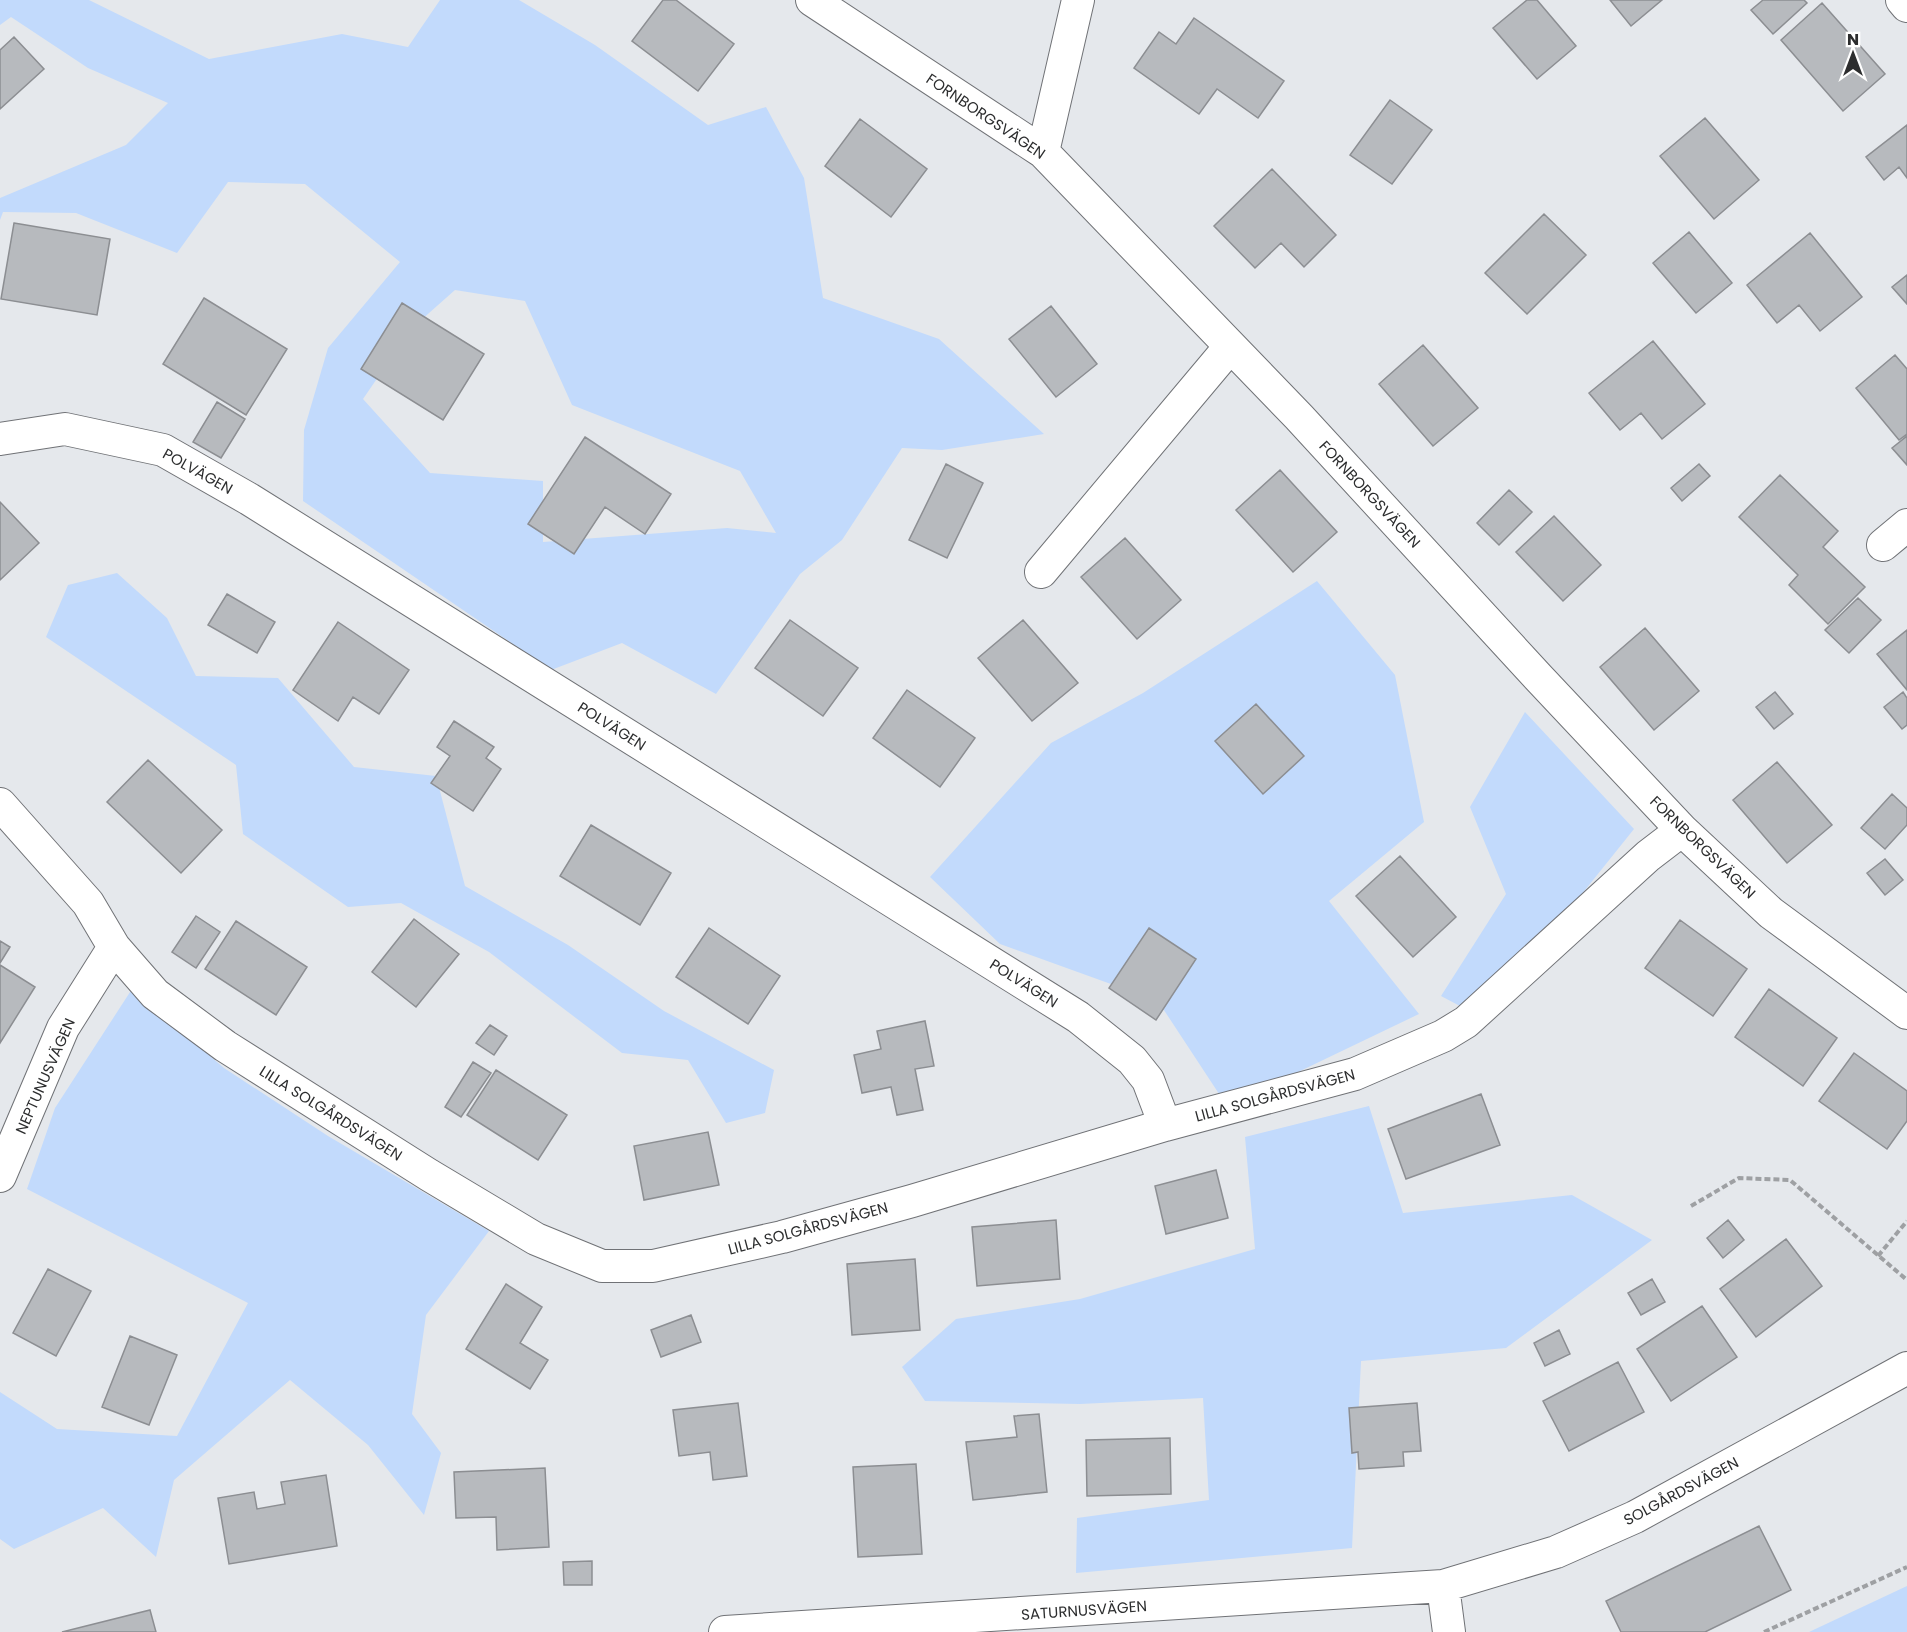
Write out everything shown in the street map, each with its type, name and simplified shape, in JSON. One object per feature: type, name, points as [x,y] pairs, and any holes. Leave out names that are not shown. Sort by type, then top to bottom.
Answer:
[{"type":"street","name":"FORNBORGSVÄGEN","points":[[812,0],[1043,152],[1229,348],[1299,417],[1682,830],[1771,913],[1907,1013]]},
{"type":"street","points":[[1043,152],[1078,0]]},
{"type":"street","points":[[1902,0],[1907,6]]},
{"type":"street","points":[[1041,572],[1229,348]]},
{"type":"street","name":"POLVÄGEN","points":[[0,439],[65,429],[163,450],[249,499],[1078,1017],[1132,1060],[1148,1080],[1166,1125]]},
{"type":"street","points":[[1883,545],[1907,525]]},
{"type":"street","name":"LILLA SOLGÅRDSVÄGEN","points":[[0,804],[88,903],[114,947],[155,994],[225,1046],[429,1175],[536,1239],[602,1266],[653,1266],[782,1237],[1166,1125],[1355,1074],[1443,1036],[1466,1022],[1648,856],[1682,830]]},
{"type":"street","name":"NEPTUNUSVÄGEN","points":[[0,1176],[63,1028],[114,947]]},
{"type":"street","name":"SOLGÅRDSVÄGEN","points":[[1443,1586],[1556,1552],[1635,1517],[1907,1368]]},
{"type":"street","points":[[1443,1586],[1449,1632]]},
{"type":"street","name":"SATURNUSVÄGEN","points":[[724,1632],[1443,1586]]},
{"type":"path","points":[[1691,1206],[1739,1178],[1790,1180],[1907,1280]]},
{"type":"path","points":[[1878,1256],[1907,1221]]},
{"type":"path","points":[[1764,1632],[1907,1567]]},
{"type":"shaded area","points":[[0,0],[89,0],[209,59],[342,34],[408,47],[440,0],[519,0],[595,45],[708,125],[766,107],[804,178],[823,298],[939,339],[1044,434],[942,450],[902,448],[842,540],[800,574],[716,694],[622,643],[551,670],[303,501],[304,430],[328,348],[400,262],[305,184],[228,182],[177,253],[76,213],[3,212],[0,220],[0,198],[126,145],[168,103],[88,68],[11,17],[0,25]],"holes":[[[455,290],[525,301],[572,405],[740,471],[776,533],[727,528],[543,542],[543,481],[430,473],[363,399],[411,329]]]},
{"type":"shaded area","points":[[117,573],[167,618],[196,676],[278,678],[354,767],[436,776],[465,886],[568,945],[664,1011],[774,1070],[765,1113],[726,1123],[688,1060],[622,1053],[489,952],[401,903],[348,907],[243,834],[236,765],[46,637],[68,585]]},
{"type":"shaded area","points":[[1317,581],[1395,675],[1424,822],[1329,901],[1419,1014],[1227,1106],[1158,1001],[1000,944],[930,877],[1051,743],[1143,693]]},
{"type":"shaded area","points":[[1525,712],[1634,829],[1557,925],[1475,1014],[1441,996],[1506,894],[1470,807]]},
{"type":"shaded area","points":[[132,989],[224,1068],[328,1136],[489,1231],[426,1315],[412,1414],[441,1453],[424,1515],[368,1445],[290,1380],[174,1480],[156,1557],[103,1508],[14,1549],[0,1539],[0,1392],[57,1429],[177,1436],[248,1303],[27,1189],[55,1108]]},
{"type":"shaded area","points":[[1369,1106],[1403,1213],[1572,1195],[1652,1240],[1506,1348],[1361,1361],[1352,1548],[1076,1573],[1077,1518],[1209,1500],[1203,1398],[1080,1404],[925,1401],[902,1367],[956,1319],[1080,1299],[1255,1249],[1245,1137]]},
{"type":"shaded area","points":[[1907,1586],[1907,1632],[1809,1632]]},
{"type":"building","points":[[663,0],[676,0],[734,44],[698,91],[632,41]]},
{"type":"building","points":[[1527,0],[1537,0],[1576,46],[1537,79],[1493,28]]},
{"type":"building","points":[[1610,0],[1662,0],[1631,26]]},
{"type":"building","points":[[1763,0],[1804,0],[1807,3],[1773,34],[1751,10]]},
{"type":"building","points":[[1822,3],[1885,74],[1843,111],[1781,40]]},
{"type":"building","points":[[1194,18],[1284,81],[1258,118],[1217,89],[1199,114],[1134,68],[1159,32],[1176,44]]},
{"type":"building","points":[[14,37],[44,69],[0,109],[0,50]]},
{"type":"building","points":[[1390,100],[1432,130],[1392,184],[1350,155]]},
{"type":"building","points":[[1705,118],[1759,180],[1714,219],[1660,156]]},
{"type":"building","points":[[860,119],[927,169],[891,217],[825,166]]},
{"type":"building","points":[[1907,125],[1907,178],[1899,167],[1884,180],[1866,157]]},
{"type":"building","points":[[1272,169],[1336,235],[1304,267],[1281,243],[1255,268],[1214,226]]},
{"type":"building","points":[[1544,214],[1586,255],[1527,314],[1485,273]]},
{"type":"building","points":[[14,223],[110,239],[97,315],[1,299]]},
{"type":"building","points":[[1689,232],[1732,283],[1696,313],[1653,263]]},
{"type":"building","points":[[1810,233],[1862,297],[1820,331],[1799,305],[1777,323],[1747,285]]},
{"type":"building","points":[[1907,275],[1907,304],[1892,287]]},
{"type":"building","points":[[204,298],[287,349],[246,415],[163,364]]},
{"type":"building","points":[[402,303],[484,354],[443,420],[361,369]]},
{"type":"building","points":[[1051,306],[1097,364],[1056,397],[1009,339]]},
{"type":"building","points":[[1653,341],[1705,404],[1662,439],[1641,413],[1620,430],[1589,393]]},
{"type":"building","points":[[1423,345],[1478,408],[1433,446],[1379,384]]},
{"type":"building","points":[[1895,355],[1907,369],[1907,434],[1899,440],[1856,388]]},
{"type":"building","points":[[217,402],[245,419],[221,458],[193,442]]},
{"type":"building","points":[[1907,436],[1907,465],[1892,448]]},
{"type":"building","points":[[585,437],[671,494],[645,534],[605,507],[574,554],[528,524]]},
{"type":"building","points":[[946,464],[983,483],[947,558],[909,540]]},
{"type":"building","points":[[1699,464],[1710,476],[1682,501],[1671,488]]},
{"type":"building","points":[[1280,470],[1337,532],[1293,572],[1236,510]]},
{"type":"building","points":[[1780,475],[1838,531],[1823,547],[1865,587],[1828,624],[1789,585],[1798,575],[1739,517]]},
{"type":"building","points":[[1509,490],[1532,512],[1499,545],[1477,523]]},
{"type":"building","points":[[0,502],[39,543],[0,580]]},
{"type":"building","points":[[1554,516],[1601,565],[1563,601],[1516,552]]},
{"type":"building","points":[[1125,538],[1181,600],[1137,639],[1081,577]]},
{"type":"building","points":[[227,594],[275,622],[257,653],[208,625]]},
{"type":"building","points":[[1858,598],[1881,620],[1849,653],[1825,630]]},
{"type":"building","points":[[790,620],[858,668],[823,716],[755,668]]},
{"type":"building","points":[[1023,620],[1078,683],[1032,721],[978,658]]},
{"type":"building","points":[[338,622],[409,670],[379,714],[353,697],[338,721],[293,690]]},
{"type":"building","points":[[1645,628],[1699,691],[1654,730],[1600,667]]},
{"type":"building","points":[[1907,630],[1907,690],[1877,654]]},
{"type":"building","points":[[907,690],[975,738],[940,787],[873,738]]},
{"type":"building","points":[[1775,692],[1793,714],[1774,729],[1756,707]]},
{"type":"building","points":[[1903,692],[1907,698],[1907,725],[1902,729],[1884,707]]},
{"type":"building","points":[[1256,704],[1304,756],[1263,794],[1215,741]]},
{"type":"building","points":[[454,721],[494,747],[486,758],[501,769],[473,811],[431,783],[450,756],[437,747]]},
{"type":"building","points":[[148,760],[222,830],[181,873],[107,802]]},
{"type":"building","points":[[1777,762],[1832,825],[1787,863],[1733,800]]},
{"type":"building","points":[[1892,794],[1907,808],[1907,825],[1885,849],[1861,828]]},
{"type":"building","points":[[591,825],[671,873],[640,925],[560,876]]},
{"type":"building","points":[[1400,856],[1456,917],[1413,957],[1356,896]]},
{"type":"building","points":[[1885,859],[1903,880],[1885,895],[1867,873]]},
{"type":"building","points":[[196,916],[220,932],[196,968],[172,952]]},
{"type":"building","points":[[414,919],[459,954],[416,1007],[372,972]]},
{"type":"building","points":[[1680,920],[1747,969],[1713,1016],[1645,968]]},
{"type":"building","points":[[236,921],[307,967],[276,1015],[205,969]]},
{"type":"building","points":[[709,928],[780,976],[748,1024],[676,977]]},
{"type":"building","points":[[1149,928],[1196,959],[1156,1020],[1109,988]]},
{"type":"building","points":[[0,941],[10,947],[0,963]]},
{"type":"building","points":[[0,965],[35,987],[0,1043]]},
{"type":"building","points":[[1769,989],[1837,1038],[1803,1086],[1735,1037]]},
{"type":"building","points":[[925,1021],[934,1066],[915,1069],[923,1110],[897,1115],[891,1087],[862,1093],[854,1055],[881,1049],[877,1031]]},
{"type":"building","points":[[490,1025],[507,1036],[494,1055],[476,1043]]},
{"type":"building","points":[[1854,1053],[1907,1091],[1907,1121],[1887,1149],[1819,1101]]},
{"type":"building","points":[[473,1062],[491,1073],[461,1117],[445,1107]]},
{"type":"building","points":[[496,1070],[567,1115],[538,1160],[467,1115]]},
{"type":"building","points":[[1481,1094],[1500,1145],[1406,1179],[1388,1129]]},
{"type":"building","points":[[708,1132],[719,1185],[644,1200],[634,1146]]},
{"type":"building","points":[[1216,1170],[1228,1218],[1166,1234],[1155,1186]]},
{"type":"building","points":[[1056,1220],[1060,1279],[977,1286],[972,1227]]},
{"type":"building","points":[[1728,1220],[1744,1240],[1723,1258],[1707,1238]]},
{"type":"building","points":[[1786,1239],[1822,1286],[1756,1337],[1720,1289]]},
{"type":"building","points":[[915,1259],[920,1330],[852,1335],[847,1264]]},
{"type":"building","points":[[48,1269],[91,1291],[56,1356],[13,1333]]},
{"type":"building","points":[[1652,1279],[1665,1302],[1641,1315],[1628,1293]]},
{"type":"building","points":[[506,1284],[542,1307],[520,1343],[548,1360],[530,1389],[466,1349]]},
{"type":"building","points":[[1702,1306],[1737,1357],[1671,1401],[1637,1349]]},
{"type":"building","points":[[691,1315],[701,1342],[661,1357],[651,1330]]},
{"type":"building","points":[[1559,1330],[1570,1354],[1545,1366],[1534,1343]]},
{"type":"building","points":[[130,1336],[177,1355],[149,1425],[102,1407]]},
{"type":"building","points":[[1618,1362],[1644,1412],[1569,1451],[1543,1401]]},
{"type":"building","points":[[738,1403],[747,1476],[713,1480],[710,1452],[679,1456],[673,1410]]},
{"type":"building","points":[[1417,1403],[1421,1451],[1403,1452],[1404,1466],[1359,1469],[1358,1452],[1352,1453],[1349,1408]]},
{"type":"building","points":[[1039,1414],[1047,1492],[973,1500],[966,1442],[1017,1437],[1014,1416]]},
{"type":"building","points":[[1170,1438],[1171,1494],[1087,1496],[1086,1440]]},
{"type":"building","points":[[916,1464],[922,1554],[858,1557],[853,1467]]},
{"type":"building","points":[[545,1468],[549,1547],[497,1550],[496,1517],[456,1518],[454,1472]]},
{"type":"building","points":[[326,1475],[337,1546],[229,1564],[218,1498],[254,1492],[257,1509],[285,1504],[281,1482]]},
{"type":"building","points":[[1759,1526],[1791,1590],[1705,1632],[1621,1632],[1606,1601]]},
{"type":"building","points":[[592,1561],[592,1585],[564,1585],[563,1562]]},
{"type":"building","points":[[150,1610],[156,1632],[62,1632]]}]
